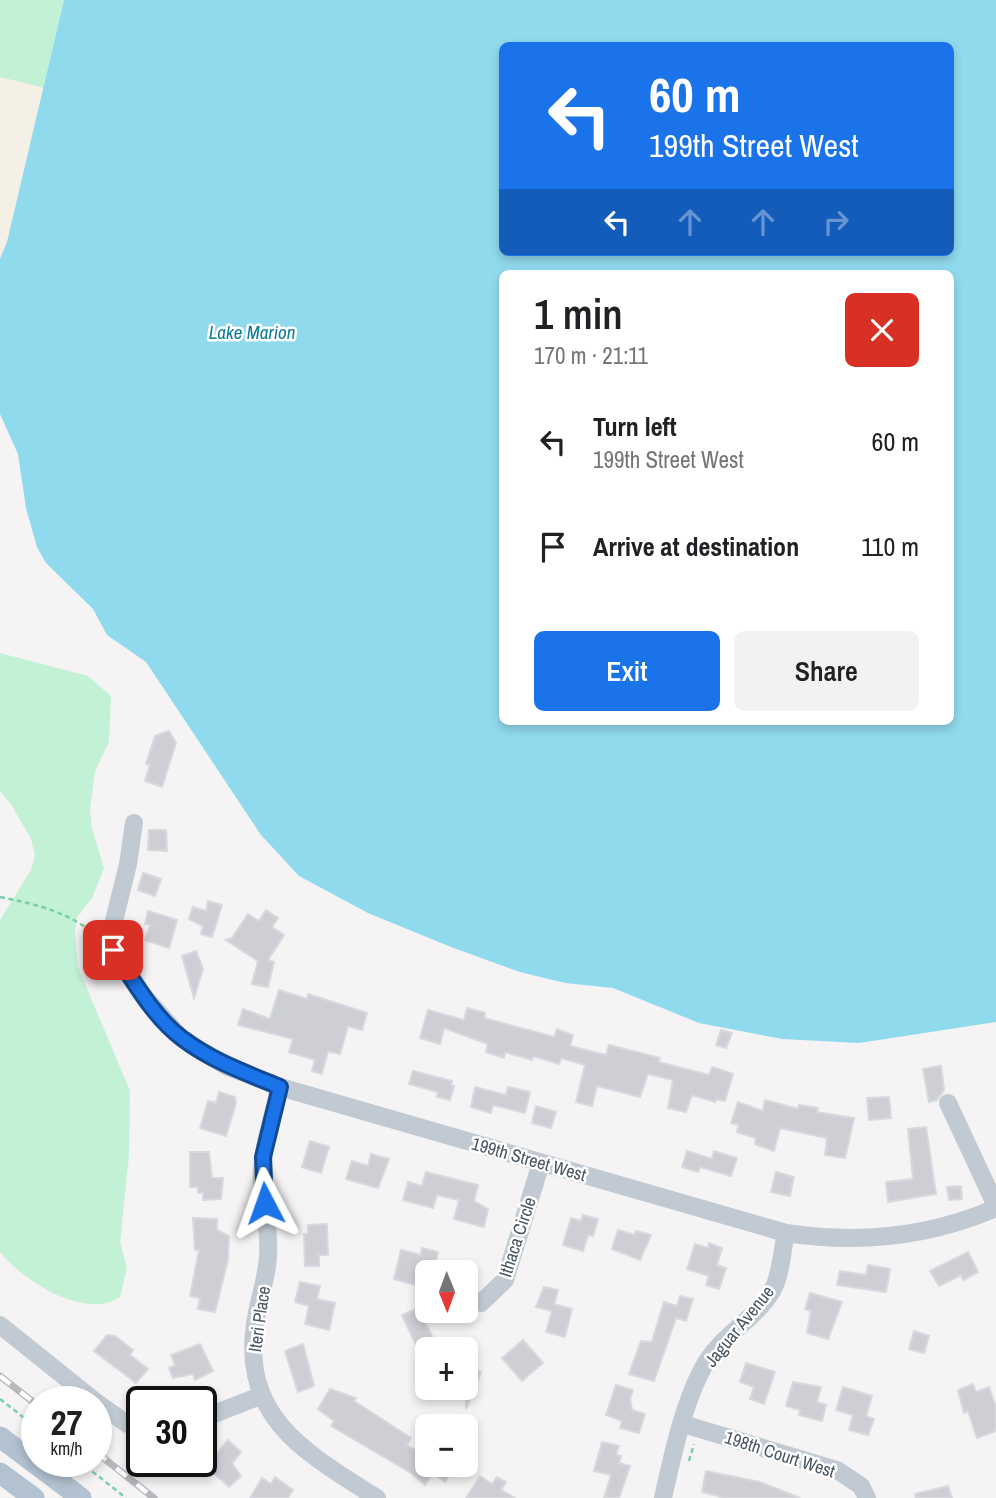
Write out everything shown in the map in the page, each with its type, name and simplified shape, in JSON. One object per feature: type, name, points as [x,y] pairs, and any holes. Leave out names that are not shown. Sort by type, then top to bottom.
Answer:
[{"type":"main road","points":[[0,1437],[81,1498]]},
{"type":"main road","points":[[0,1473],[34,1498]]},
{"type":"street","points":[[113,950],[112,929],[128,864],[134,823]]},
{"type":"street","name":"199th Street West","points":[[113,950],[143,995],[181,1038],[226,1066],[280,1087],[541,1163],[786,1233],[841,1239],[938,1230],[996,1207]]},
{"type":"street","name":"Iteri Place","points":[[280,1087],[263,1157],[262,1187],[269,1255],[255,1325],[253,1362],[260,1396],[285,1434],[307,1454],[377,1498]]},
{"type":"street","points":[[948,1103],[996,1207]]},
{"type":"street","name":"Ithaca Circle","points":[[481,1303],[505,1280],[541,1163]]},
{"type":"street","name":"Jaguar Avenue","points":[[663,1498],[691,1426],[707,1361],[774,1289],[786,1233]]},
{"type":"street","points":[[0,1325],[76,1386]]},
{"type":"street","points":[[217,1413],[260,1396]]},
{"type":"street","name":"198th Court West","points":[[691,1426],[837,1470],[861,1486],[867,1498]]},
{"type":"path","points":[[0,897],[47,907],[81,922],[113,950]]},
{"type":"path","points":[[0,1399],[21,1415]]},
{"type":"path","points":[[688,1463],[691,1426]]},
{"type":"path","points":[[99,1477],[126,1498]]},
{"type":"green space","points":[[0,0],[64,0],[7,242],[0,259]]},
{"type":"green space","points":[[0,653],[88,676],[111,696],[109,742],[95,771],[90,810],[92,829],[104,868],[92,898],[77,917],[75,932],[78,967],[130,1091],[129,1156],[120,1242],[127,1268],[120,1297],[106,1303],[72,1301],[55,1294],[23,1274],[0,1252],[0,920],[31,870],[35,856],[31,839],[11,804],[0,791]]},
{"type":"sand","points":[[0,77],[45,88],[7,242],[0,259]]},
{"type":"water","name":"Lake Marion","points":[[64,0],[996,0],[996,1022],[859,1043],[782,1039],[699,1023],[613,988],[565,983],[520,972],[451,947],[368,913],[299,876],[261,835],[146,662],[107,635],[93,609],[46,563],[37,547],[26,508],[18,454],[0,414],[0,259],[7,242]]},
{"type":"building","points":[[169,731],[176,743],[162,787],[145,781],[150,765],[146,764],[155,736]]},
{"type":"building","points":[[149,830],[166,830],[167,851],[148,850]]},
{"type":"building","points":[[143,873],[161,879],[155,896],[138,890]]},
{"type":"building","points":[[208,901],[222,905],[212,937],[201,934],[203,926],[189,919],[193,907],[206,911]]},
{"type":"building","points":[[266,910],[278,918],[272,927],[284,935],[268,960],[274,962],[268,987],[252,984],[258,961],[226,940],[232,938],[248,914],[259,921]]},
{"type":"building","points":[[148,911],[177,920],[169,948],[145,940],[150,925],[145,924]]},
{"type":"building","points":[[196,951],[203,969],[194,998],[182,956]]},
{"type":"building","points":[[279,990],[307,999],[308,994],[367,1013],[362,1030],[348,1026],[340,1054],[328,1051],[322,1074],[312,1071],[315,1060],[289,1052],[293,1039],[238,1025],[243,1009],[270,1019]]},
{"type":"building","points":[[467,1008],[485,1013],[484,1018],[554,1037],[557,1029],[573,1035],[570,1046],[606,1055],[609,1045],[660,1058],[659,1062],[709,1075],[712,1067],[733,1074],[725,1101],[716,1099],[715,1102],[692,1095],[686,1112],[668,1108],[673,1080],[648,1074],[640,1097],[597,1086],[592,1106],[576,1102],[585,1065],[561,1058],[559,1064],[533,1056],[532,1060],[505,1052],[504,1058],[486,1052],[488,1044],[444,1028],[440,1044],[420,1038],[428,1010],[464,1020]]},
{"type":"building","points":[[721,1030],[732,1033],[726,1048],[716,1045]]},
{"type":"building","points":[[941,1066],[944,1090],[937,1100],[929,1102],[923,1069]]},
{"type":"building","points":[[413,1071],[452,1081],[451,1085],[454,1086],[450,1100],[437,1097],[438,1092],[409,1084]]},
{"type":"building","points":[[475,1087],[506,1095],[508,1087],[530,1092],[525,1113],[493,1105],[491,1113],[471,1107]]},
{"type":"building","points":[[219,1092],[235,1097],[236,1103],[226,1136],[200,1128],[208,1101],[216,1103]]},
{"type":"building","points":[[889,1097],[891,1118],[869,1120],[867,1098]]},
{"type":"building","points":[[765,1100],[798,1109],[799,1105],[818,1108],[817,1112],[854,1118],[845,1158],[825,1155],[827,1138],[780,1128],[774,1151],[755,1144],[756,1138],[737,1132],[739,1125],[731,1123],[738,1102],[763,1111]]},
{"type":"building","points":[[536,1106],[556,1112],[551,1128],[532,1123]]},
{"type":"building","points":[[926,1127],[936,1194],[888,1202],[886,1182],[913,1179],[908,1129]]},
{"type":"building","points":[[310,1141],[329,1147],[321,1173],[302,1167]]},
{"type":"building","points":[[687,1151],[712,1159],[714,1151],[737,1158],[731,1176],[700,1167],[698,1172],[682,1167]]},
{"type":"building","points":[[190,1152],[209,1152],[212,1178],[223,1178],[221,1199],[203,1200],[203,1193],[198,1193],[198,1187],[190,1187]]},
{"type":"building","points":[[371,1154],[389,1159],[378,1188],[346,1179],[352,1161],[368,1166]]},
{"type":"building","points":[[426,1172],[478,1185],[474,1201],[488,1209],[484,1227],[454,1219],[459,1200],[437,1195],[433,1208],[403,1200],[408,1182],[422,1186]]},
{"type":"building","points":[[776,1172],[794,1177],[790,1196],[771,1192]]},
{"type":"building","points":[[961,1186],[962,1199],[949,1200],[947,1187]]},
{"type":"building","points":[[583,1215],[598,1219],[593,1236],[588,1235],[583,1251],[563,1245],[571,1218],[581,1221]]},
{"type":"building","points":[[193,1218],[217,1219],[217,1230],[229,1236],[228,1259],[215,1312],[198,1309],[200,1298],[190,1296],[199,1250],[195,1250]]},
{"type":"building","points":[[327,1224],[328,1255],[319,1255],[319,1266],[305,1266],[304,1234],[308,1234],[308,1225]]},
{"type":"building","points":[[618,1230],[635,1235],[636,1231],[651,1235],[640,1260],[612,1249]]},
{"type":"building","points":[[709,1243],[722,1248],[717,1265],[726,1268],[719,1289],[706,1285],[709,1276],[687,1269],[695,1244],[708,1248]]},
{"type":"building","points":[[422,1248],[438,1252],[436,1260],[415,1260],[415,1285],[394,1279],[401,1250],[421,1255]]},
{"type":"building","points":[[968,1252],[978,1272],[963,1280],[961,1275],[939,1286],[930,1271]]},
{"type":"building","points":[[868,1265],[890,1269],[886,1292],[837,1285],[840,1271],[866,1275]]},
{"type":"building","points":[[300,1282],[320,1286],[317,1299],[335,1303],[329,1330],[305,1324],[309,1306],[295,1302]]},
{"type":"building","points":[[544,1287],[558,1290],[554,1304],[572,1309],[565,1337],[546,1332],[552,1311],[536,1307]]},
{"type":"building","points":[[810,1293],[842,1302],[828,1339],[807,1333],[811,1311],[805,1309]]},
{"type":"building","points":[[680,1296],[693,1299],[686,1321],[676,1318],[654,1381],[629,1374],[641,1341],[652,1342],[664,1302],[677,1306]]},
{"type":"building","points":[[415,1309],[415,1323],[426,1323],[432,1337],[415,1337],[415,1343],[402,1315]]},
{"type":"building","points":[[914,1331],[929,1336],[924,1353],[909,1349]]},
{"type":"building","points":[[107,1335],[115,1336],[133,1350],[130,1355],[148,1369],[136,1383],[94,1351]]},
{"type":"building","points":[[523,1340],[543,1363],[522,1381],[502,1358]]},
{"type":"building","points":[[200,1344],[213,1371],[195,1380],[193,1374],[173,1378],[169,1368],[175,1365],[171,1355]]},
{"type":"building","points":[[303,1344],[314,1386],[298,1392],[285,1351]]},
{"type":"building","points":[[746,1363],[775,1372],[764,1404],[750,1399],[754,1387],[740,1382]]},
{"type":"building","points":[[793,1382],[821,1387],[817,1402],[826,1405],[822,1421],[799,1415],[800,1410],[786,1406]]},
{"type":"building","points":[[973,1384],[976,1392],[989,1387],[996,1407],[996,1431],[977,1438],[968,1411],[964,1413],[958,1390]]},
{"type":"building","points":[[616,1385],[633,1390],[630,1399],[632,1410],[645,1414],[639,1433],[620,1428],[622,1421],[606,1415]]},
{"type":"building","points":[[843,1387],[872,1396],[866,1416],[874,1419],[868,1435],[849,1430],[853,1415],[836,1410]]},
{"type":"building","points":[[330,1389],[356,1398],[354,1401],[411,1438],[407,1445],[415,1450],[415,1476],[331,1426],[334,1421],[318,1409]]},
{"type":"building","points":[[228,1440],[241,1452],[232,1463],[241,1476],[229,1487],[217,1476],[217,1453]]},
{"type":"building","points":[[602,1442],[619,1446],[616,1455],[621,1456],[619,1463],[630,1466],[619,1498],[604,1498],[611,1475],[594,1471]]},
{"type":"building","points":[[706,1471],[760,1482],[800,1498],[726,1498],[702,1492]]},
{"type":"building","points":[[480,1476],[492,1484],[497,1477],[506,1482],[501,1490],[515,1498],[466,1498]]},
{"type":"building","points":[[275,1477],[293,1490],[288,1498],[250,1498],[262,1478],[271,1484]]},
{"type":"building","points":[[416,1477],[430,1477],[425,1485]]},
{"type":"building","points":[[948,1486],[952,1498],[916,1498],[915,1494]]},
{"type":"railway","points":[[0,1376],[21,1392]]},
{"type":"railway","points":[[112,1465],[154,1498]]},
{"type":"route","points":[[113,950],[143,995],[181,1038],[226,1066],[280,1087],[263,1157],[262,1187],[265,1203]]}]
